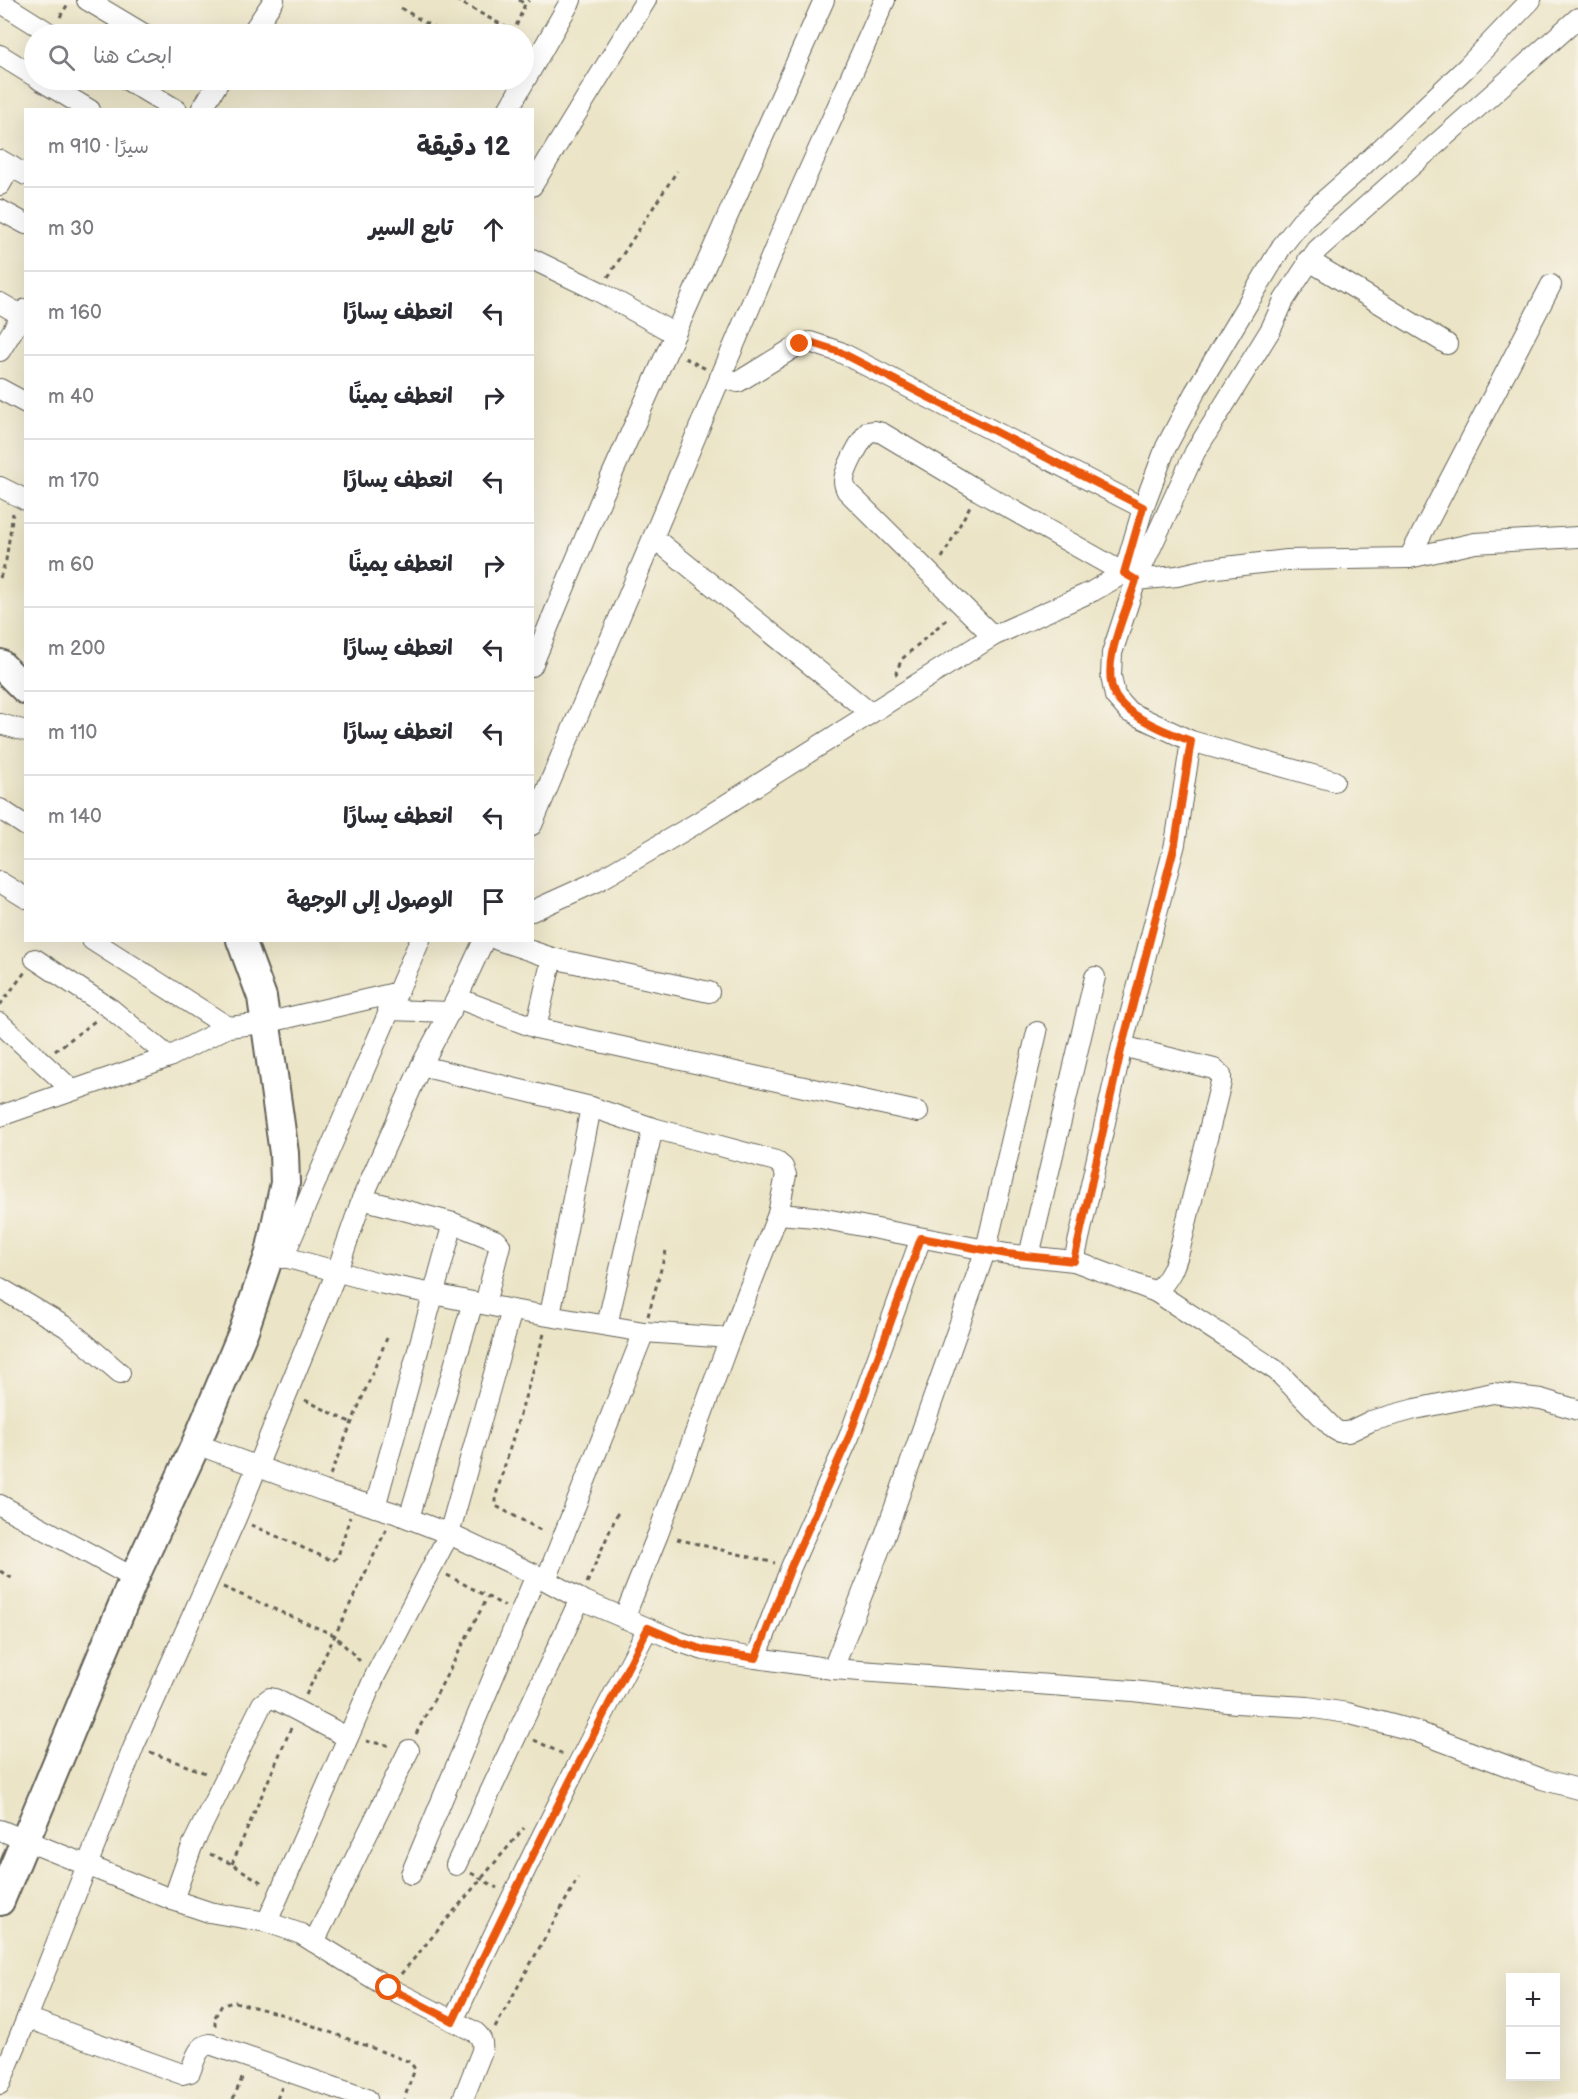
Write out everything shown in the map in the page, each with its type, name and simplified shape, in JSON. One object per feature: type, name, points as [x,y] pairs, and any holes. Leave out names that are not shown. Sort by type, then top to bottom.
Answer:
[{"type":"main road","points":[[0,664],[24,688]]},
{"type":"main road","points":[[0,1901],[13,1835],[196,1444],[277,1256],[285,1183],[284,1153],[262,997],[242,942]]},
{"type":"street","points":[[87,0],[127,24]]},
{"type":"street","points":[[257,24],[273,0]]},
{"type":"street","points":[[534,65],[571,0]]},
{"type":"street","points":[[534,183],[646,0]]},
{"type":"street","points":[[534,661],[602,496],[824,0]]},
{"type":"street","points":[[534,820],[785,224],[885,0]]},
{"type":"street","points":[[1334,781],[1191,741],[1130,712],[1115,696],[1110,676],[1112,653],[1143,507],[1166,447],[1195,392],[1282,246],[1304,218],[1353,176],[1467,67],[1532,0]]},
{"type":"street","points":[[0,2],[35,24]]},
{"type":"street","points":[[1130,576],[1196,452],[1270,329],[1308,260],[1578,18]]},
{"type":"street","points":[[0,56],[24,70]]},
{"type":"street","points":[[57,90],[87,108]]},
{"type":"street","points":[[144,90],[174,108]]},
{"type":"street","points":[[202,108],[213,90]]},
{"type":"street","points":[[509,108],[519,90]]},
{"type":"street","points":[[0,185],[12,167]]},
{"type":"street","points":[[0,210],[24,223]]},
{"type":"street","points":[[534,260],[598,291],[671,341]]},
{"type":"street","points":[[1308,260],[1447,344]]},
{"type":"street","points":[[1409,558],[1551,285]]},
{"type":"street","points":[[0,303],[22,319],[0,351]]},
{"type":"street","points":[[720,377],[738,382],[800,344],[814,343],[840,352],[1143,507]]},
{"type":"street","points":[[0,389],[24,402]]},
{"type":"street","points":[[993,636],[847,491],[844,484],[845,476],[868,432],[875,431],[882,434],[1130,576]]},
{"type":"street","points":[[0,488],[24,499]]},
{"type":"street","points":[[534,910],[596,882],[697,823],[993,636],[1130,576],[1177,576],[1208,569],[1287,560],[1409,558],[1475,543],[1578,537]]},
{"type":"street","points":[[654,538],[870,712]]},
{"type":"street","points":[[0,724],[24,730]]},
{"type":"street","points":[[1074,1261],[1122,1046],[1175,844],[1191,741]]},
{"type":"street","points":[[0,810],[24,825]]},
{"type":"street","points":[[0,882],[24,897]]},
{"type":"street","points":[[95,942],[228,1028]]},
{"type":"street","points":[[419,942],[277,1256],[379,1283],[512,1310],[644,1332],[730,1338]]},
{"type":"street","points":[[0,2084],[134,1746],[236,1518],[337,1271],[362,1198],[421,1066],[454,1005],[483,942]]},
{"type":"street","points":[[504,942],[552,958],[709,992]]},
{"type":"street","points":[[536,1028],[552,958]]},
{"type":"street","points":[[35,959],[111,1009],[169,1057]]},
{"type":"street","points":[[1029,1256],[1095,977]]},
{"type":"street","points":[[0,1116],[169,1057],[228,1028],[392,1001],[454,1005],[536,1028],[918,1112]]},
{"type":"street","points":[[0,1023],[72,1090]]},
{"type":"street","points":[[833,1669],[884,1538],[986,1249],[1037,1032]]},
{"type":"street","points":[[1122,1046],[1214,1069],[1221,1075],[1216,1104],[1172,1273],[1156,1292]]},
{"type":"street","points":[[421,1066],[591,1107],[653,1128],[765,1157],[776,1161],[783,1167],[786,1175],[778,1214],[658,1534],[624,1618]]},
{"type":"street","points":[[550,1315],[591,1107]]},
{"type":"street","points":[[607,1325],[653,1128]]},
{"type":"street","points":[[362,1198],[453,1223],[491,1237],[501,1245],[402,1516]]},
{"type":"street","points":[[778,1214],[815,1217],[1007,1254],[1074,1261],[1156,1292],[1277,1371],[1339,1432],[1348,1432],[1371,1421],[1415,1409],[1493,1393],[1541,1400],[1578,1410]]},
{"type":"street","points":[[375,1507],[453,1223]]},
{"type":"street","points":[[756,1658],[791,1567],[849,1437],[921,1238]]},
{"type":"street","points":[[0,1288],[66,1327],[120,1373]]},
{"type":"street","points":[[267,1922],[375,1676],[449,1534],[512,1310]]},
{"type":"street","points":[[411,1874],[541,1577],[561,1540],[644,1332]]},
{"type":"street","points":[[196,1444],[449,1534],[541,1577],[580,1599],[704,1650],[833,1669],[1025,1685],[1133,1691],[1236,1703],[1308,1707],[1347,1713],[1415,1731],[1542,1779],[1578,1789]]},
{"type":"street","points":[[0,1505],[134,1578]]},
{"type":"street","points":[[456,1865],[580,1599]]},
{"type":"street","points":[[453,2021],[511,1896],[648,1628]]},
{"type":"street","points":[[173,1900],[192,1846],[262,1704],[270,1698],[299,1710],[347,1737]]},
{"type":"street","points":[[314,1942],[408,1750]]},
{"type":"street","points":[[13,1835],[173,1900],[209,1912],[267,1922],[301,1934],[389,1988],[481,2037],[482,2051],[463,2099]]},
{"type":"street","points":[[27,2018],[182,2074],[190,2072],[202,2046],[210,2044],[367,2099]]},
{"type":"path","points":[[456,0],[498,24]]},
{"type":"path","points":[[519,0],[525,4]]},
{"type":"path","points":[[517,24],[525,4],[529,0]]},
{"type":"path","points":[[401,8],[427,24]]},
{"type":"path","points":[[598,291],[676,171]]},
{"type":"path","points":[[671,341],[720,377]]},
{"type":"path","points":[[932,576],[979,491]]},
{"type":"path","points":[[0,578],[6,560],[12,514],[24,499]]},
{"type":"path","points":[[905,691],[896,672],[898,665],[961,606]]},
{"type":"path","points":[[0,1006],[35,959]]},
{"type":"path","points":[[42,1061],[111,1009]]},
{"type":"path","points":[[644,1332],[666,1251]]},
{"type":"path","points":[[550,1315],[496,1495],[496,1506],[561,1540]]},
{"type":"path","points":[[324,1491],[387,1338]]},
{"type":"path","points":[[287,1392],[352,1423]]},
{"type":"path","points":[[236,1518],[333,1561],[338,1556],[354,1501]]},
{"type":"path","points":[[580,1599],[618,1512]]},
{"type":"path","points":[[232,1864],[334,1635],[402,1516]]},
{"type":"path","points":[[658,1534],[791,1567]]},
{"type":"path","points":[[347,1737],[408,1750],[487,1598],[432,1567]]},
{"type":"path","points":[[0,1571],[14,1579]]},
{"type":"path","points":[[208,1581],[334,1635],[375,1676]]},
{"type":"path","points":[[519,1732],[578,1761]]},
{"type":"path","points":[[134,1746],[224,1780]]},
{"type":"path","points":[[192,1846],[232,1864],[279,1892]]},
{"type":"path","points":[[482,2051],[578,1878]]},
{"type":"path","points":[[389,1988],[482,1880]]},
{"type":"path","points":[[215,2046],[215,2017],[222,2005],[235,2002],[284,2015],[410,2062],[415,2069],[404,2099]]},
{"type":"path","points":[[239,2099],[233,2098],[251,2058]]},
{"type":"route","points":[[389,1988],[453,2021],[511,1896],[648,1628],[704,1650],[756,1658],[791,1567],[849,1437],[921,1238],[1007,1254],[1074,1261],[1122,1046],[1175,844],[1191,741],[1130,712],[1115,696],[1110,676],[1112,653],[1136,580],[1124,573],[1143,507],[840,352],[810,342],[800,344]]}]
